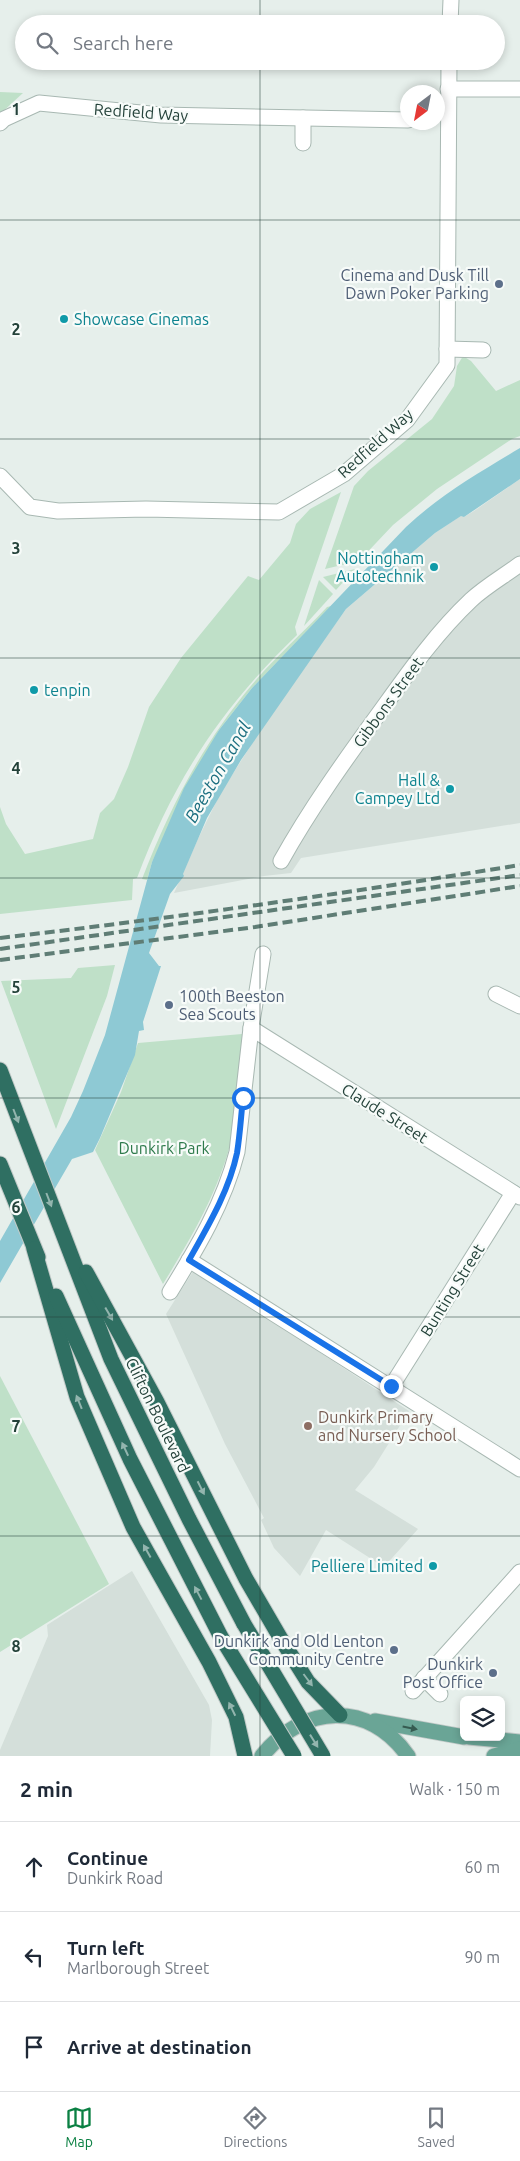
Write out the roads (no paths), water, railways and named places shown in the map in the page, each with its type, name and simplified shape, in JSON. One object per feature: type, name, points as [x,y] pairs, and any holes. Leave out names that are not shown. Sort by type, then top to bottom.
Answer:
[{"type":"highway","name":"Clifton Boulevard","points":[[0,1070],[111,1359],[189,1519],[244,1624],[323,1756]]},
{"type":"highway","points":[[0,1164],[34,1249],[130,1459],[221,1636],[294,1756]]},
{"type":"highway","points":[[59,1226],[121,1336],[246,1579],[281,1640],[308,1682],[340,1715]]},
{"type":"highway","points":[[34,1249],[77,1397],[133,1527],[209,1662],[236,1717],[245,1756]]},
{"type":"main road","points":[[262,1756],[283,1733],[300,1724],[320,1717],[340,1715],[460,1736]]},
{"type":"main road","points":[[364,1719],[383,1729],[399,1743],[408,1756]]},
{"type":"main road","points":[[505,1741],[520,1742]]},
{"type":"main road","points":[[494,1756],[520,1749]]},
{"type":"street","points":[[450,15],[451,0]]},
{"type":"street","name":"Redfield Way","points":[[445,105],[449,70]]},
{"type":"street","points":[[448,89],[520,90]]},
{"type":"street","name":"Redfield Way","points":[[0,123],[4,118],[39,103],[161,115],[400,120]]},
{"type":"street","points":[[303,118],[304,143]]},
{"type":"street","name":"Redfield Way","points":[[0,476],[30,507],[58,511],[146,509],[279,512],[344,474],[407,420],[446,365],[442,130]]},
{"type":"street","points":[[447,349],[483,350]]},
{"type":"street","name":"Gibbons Street","points":[[281,861],[344,761],[416,662],[473,598],[520,564]]},
{"type":"street","points":[[170,1292],[189,1260],[224,1192],[234,1166],[240,1128],[250,1028],[263,954]]},
{"type":"street","points":[[496,994],[520,1006]]},
{"type":"street","name":"Claude Street","points":[[250,1028],[516,1195]]},
{"type":"street","name":"Bunting Street","points":[[391,1386],[516,1195]]},
{"type":"street","points":[[189,1260],[520,1469]]},
{"type":"street","points":[[413,1691],[520,1572]]},
{"type":"street","points":[[424,1678],[440,1694]]},
{"type":"water","name":"Beeston Canal","points":[[520,448],[520,479],[464,517],[461,516],[435,533],[346,609],[241,760],[207,818],[183,874],[184,876],[170,894],[149,953],[161,966],[143,1022],[144,1030],[139,1031],[135,1055],[100,1138],[93,1152],[72,1159],[0,1283],[0,1241],[71,1117],[83,1091],[105,1035],[152,862],[184,788],[219,730],[252,688],[406,527],[446,494]]},
{"type":"railway","points":[[0,938],[260,904],[520,865]]},
{"type":"railway","points":[[0,949],[520,875]]},
{"type":"railway","points":[[0,960],[255,927],[520,886]]},
{"type":"place","name":"Cinema and Dusk Till Dawn Poker Parking","points":[[499,284]]},
{"type":"place","name":"Showcase Cinemas","points":[[64,319]]},
{"type":"place","name":"Nottingham Autotechnik","points":[[434,567]]},
{"type":"place","name":"tenpin","points":[[34,690]]},
{"type":"place","name":"Hall & Campey Ltd","points":[[450,789]]},
{"type":"place","name":"100th Beeston Sea Scouts","points":[[169,1005]]},
{"type":"place","name":"Dunkirk Primary and Nursery School","points":[[308,1426]]},
{"type":"place","name":"Pelliere Limited","points":[[433,1566]]},
{"type":"place","name":"Dunkirk and Old Lenton Community Centre","points":[[394,1650]]},
{"type":"place","name":"Dunkirk Post Office","points":[[493,1673]]},
{"type":"park label","name":"Dunkirk Park","points":[[164,1148]]}]
